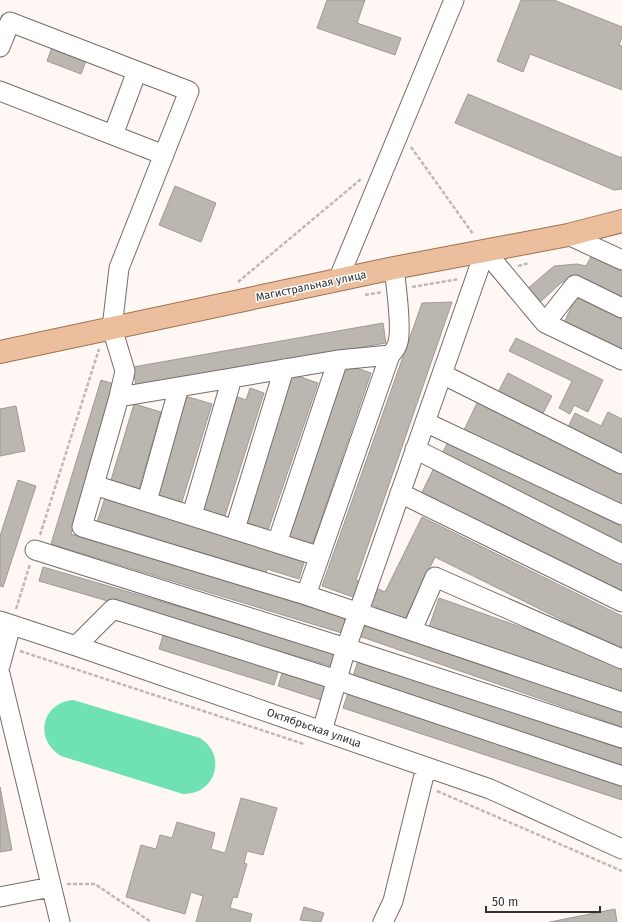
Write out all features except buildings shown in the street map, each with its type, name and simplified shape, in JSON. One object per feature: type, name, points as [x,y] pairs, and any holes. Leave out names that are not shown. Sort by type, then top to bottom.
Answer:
[{"type":"main road","name":"Магистральная улица","points":[[0,352],[107,335],[338,280],[568,235],[622,221]]},
{"type":"street","points":[[338,280],[454,0]]},
{"type":"street","points":[[0,47],[10,22],[189,91],[119,268],[107,335],[125,371],[120,397],[82,527],[306,595],[622,702]]},
{"type":"street","points":[[113,135],[137,71]]},
{"type":"street","points":[[0,92],[164,155]]},
{"type":"street","points":[[568,235],[622,260]]},
{"type":"street","points":[[484,251],[545,323],[622,360]]},
{"type":"street","points":[[322,731],[346,648],[484,251]]},
{"type":"street","points":[[306,595],[318,556],[390,355],[396,348],[399,340],[397,289],[394,268]]},
{"type":"street","points":[[545,323],[575,285],[622,308]]},
{"type":"street","points":[[120,397],[338,360],[390,355]]},
{"type":"street","points":[[277,543],[338,360]]},
{"type":"street","points":[[235,529],[284,369]]},
{"type":"street","points":[[442,374],[622,464]]},
{"type":"street","points":[[192,515],[232,378]]},
{"type":"street","points":[[147,501],[179,387]]},
{"type":"street","points":[[425,422],[622,515]]},
{"type":"street","points":[[416,449],[622,554]]},
{"type":"street","points":[[94,485],[318,556]]},
{"type":"street","points":[[400,493],[622,602]]},
{"type":"street","points":[[35,550],[346,648],[622,738]]},
{"type":"street","points":[[412,630],[435,577],[622,659]]},
{"type":"street","points":[[76,646],[113,610],[337,680],[622,776]]},
{"type":"street","points":[[0,666],[5,646],[5,623]]},
{"type":"street","name":"Октябрьская улица","points":[[5,623],[322,731],[424,776],[490,789],[622,849]]},
{"type":"street","points":[[0,674],[60,922]]},
{"type":"street","points":[[383,922],[393,901],[424,776]]},
{"type":"street","points":[[0,897],[51,887]]},
{"type":"path","points":[[399,131],[484,251]]},
{"type":"path","points":[[232,286],[365,175]]},
{"type":"path","points":[[5,623],[35,550],[107,335]]},
{"type":"path","points":[[5,646],[309,746]]},
{"type":"path","points":[[424,776],[622,871]]},
{"type":"path","points":[[51,887],[69,884],[95,884],[152,922]]},
{"type":"green space","points":[[73,700],[200,738],[209,746],[214,754],[214,773],[210,781],[203,788],[194,793],[183,794],[61,756],[52,749],[47,741],[44,732],[45,723],[48,715],[54,708],[62,703]]}]
